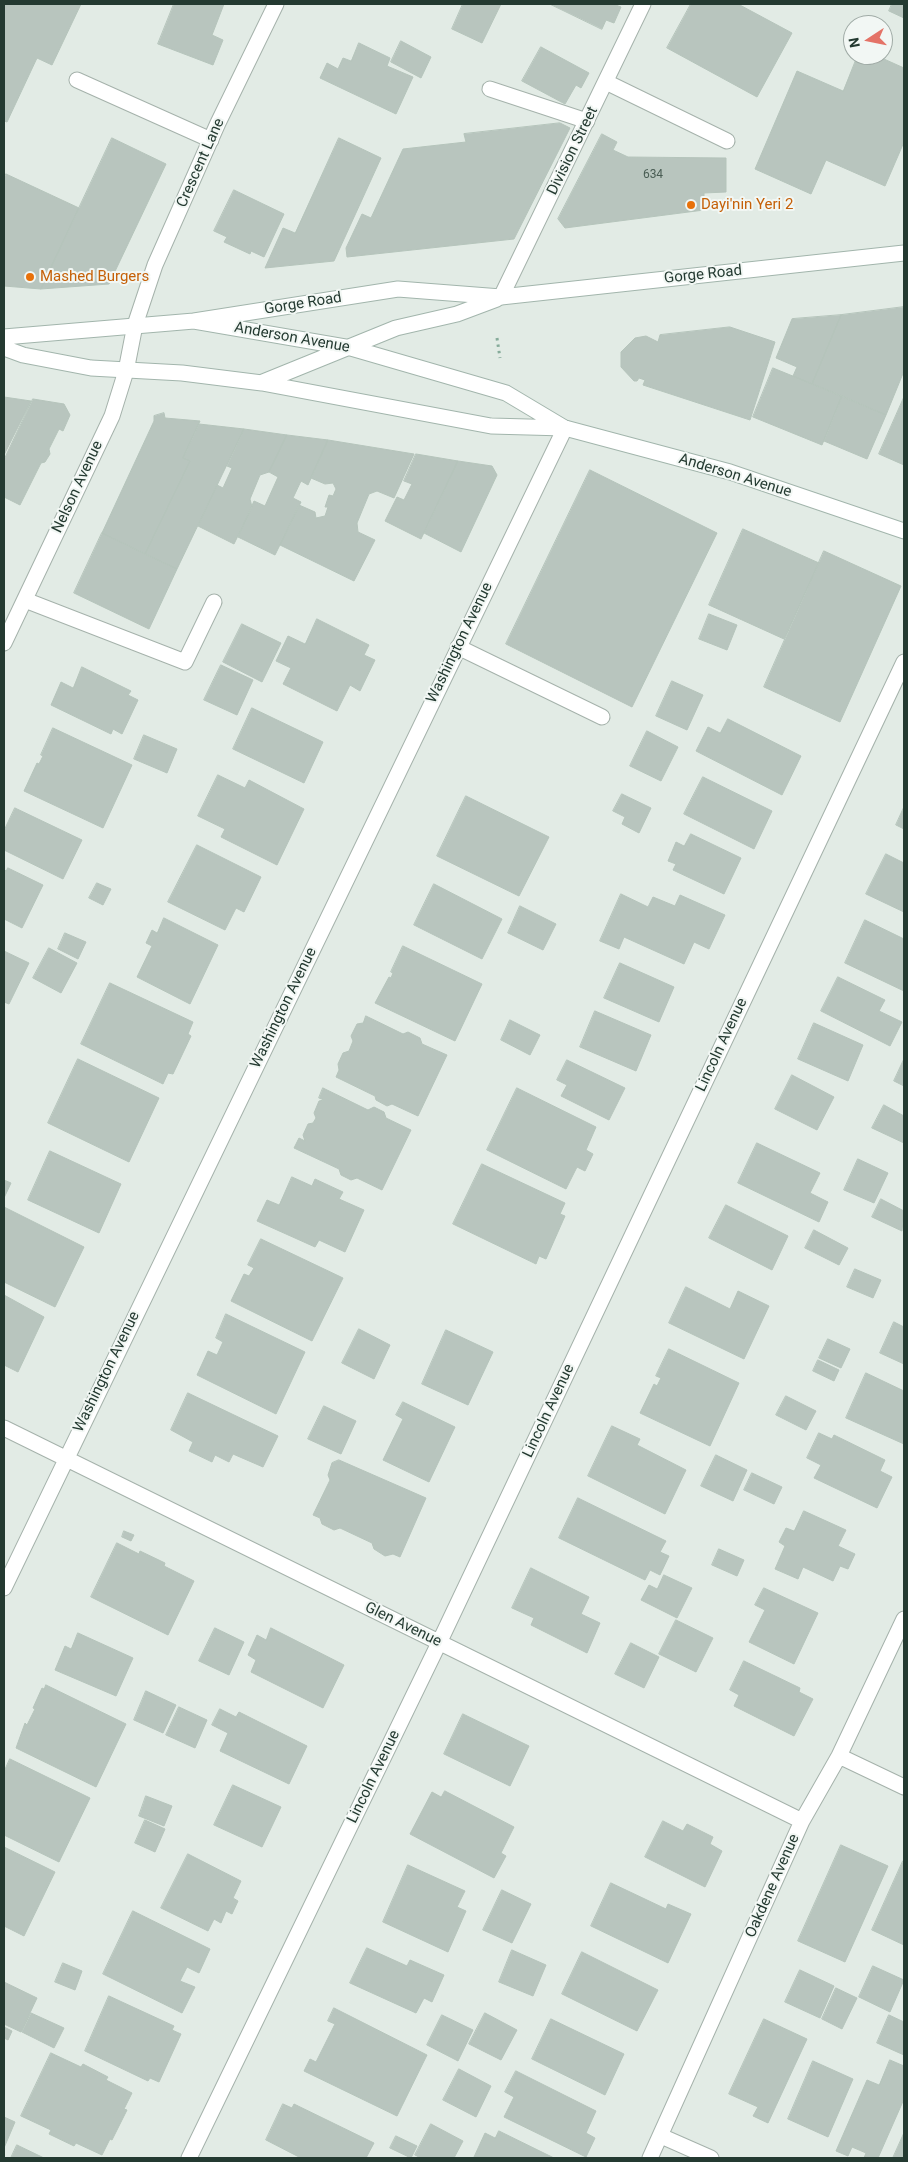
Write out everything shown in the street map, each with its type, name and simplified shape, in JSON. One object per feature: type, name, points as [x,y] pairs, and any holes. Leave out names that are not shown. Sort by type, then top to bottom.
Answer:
[{"type":"street","name":"Crescent Lane","points":[[135,325],[155,265],[210,140],[276,4]]},
{"type":"street","name":"Division Street","points":[[501,297],[643,4]]},
{"type":"street","points":[[77,80],[210,140]]},
{"type":"street","points":[[606,82],[727,141]]},
{"type":"street","points":[[490,89],[587,122]]},
{"type":"street","name":"Gorge Road","points":[[194,320],[398,289],[501,297],[904,253]]},
{"type":"street","name":"Gorge Road","points":[[262,383],[396,328],[457,314],[501,297]]},
{"type":"street","name":"Anderson Avenue","points":[[4,337],[194,320],[351,348],[506,393],[564,428]]},
{"type":"street","name":"Nelson Avenue","points":[[4,643],[112,416],[126,372],[135,325]]},
{"type":"street","name":"Anderson Avenue","points":[[4,348],[23,355],[126,372],[182,373],[262,383],[491,426],[564,428],[730,472],[904,531]]},
{"type":"street","name":"Washington Avenue","points":[[4,1588],[564,428]]},
{"type":"street","points":[[25,600],[185,662],[214,602]]},
{"type":"street","points":[[458,647],[602,717]]},
{"type":"street","name":"Lincoln Avenue","points":[[189,2158],[438,1643],[904,662]]},
{"type":"street","name":"Glen Avenue","points":[[4,1428],[802,1821]]},
{"type":"street","name":"Oakdene Avenue","points":[[650,2158],[802,1821],[838,1756],[904,1619]]},
{"type":"street","points":[[838,1756],[904,1787]]},
{"type":"street","points":[[661,2136],[711,2158]]},
{"type":"path","points":[[498,338],[500,358]]},
{"type":"building","points":[[4,4],[81,4],[52,65],[37,58],[7,122],[4,121]]},
{"type":"building","points":[[174,4],[224,4],[212,35],[223,40],[213,65],[158,44]]},
{"type":"building","points":[[463,4],[501,4],[482,43],[452,29]]},
{"type":"building","points":[[550,4],[613,4],[621,7],[614,23],[606,20],[602,29]]},
{"type":"building","points":[[691,4],[738,4],[792,33],[757,97],[667,48]]},
{"type":"building","points":[[892,4],[904,4],[904,18],[889,11]]},
{"type":"building","points":[[401,41],[431,57],[421,78],[391,62]]},
{"type":"building","points":[[359,43],[390,58],[387,66],[413,77],[396,114],[320,78],[327,63],[338,69],[343,58],[351,61]]},
{"type":"building","points":[[541,47],[589,73],[581,88],[576,85],[565,104],[522,81]]},
{"type":"building","points":[[893,63],[904,68],[904,142],[885,186],[826,160],[811,194],[755,169],[797,71],[843,91],[854,65],[893,65]]},
{"type":"building","points":[[560,123],[570,128],[514,239],[347,257],[346,248],[362,214],[371,218],[403,149],[466,142],[464,134]]},
{"type":"building","points":[[602,134],[617,142],[613,150],[628,157],[726,158],[726,192],[704,193],[704,210],[565,228],[558,219]]},
{"type":"building","points":[[112,138],[166,164],[109,284],[41,289]]},
{"type":"building","points":[[339,138],[381,158],[334,261],[265,268],[283,228],[295,233]]},
{"type":"building","points":[[6,174],[79,208],[41,289],[4,286],[4,179]]},
{"type":"building","points":[[234,190],[284,214],[264,257],[251,251],[250,254],[224,242],[227,237],[214,231]]},
{"type":"building","points":[[904,307],[904,371],[886,415],[812,384],[841,315]]},
{"type":"building","points":[[841,315],[812,384],[793,376],[797,367],[776,358],[792,319]]},
{"type":"building","points":[[730,327],[775,342],[750,420],[643,385],[645,380],[639,378],[637,381],[634,381],[621,367],[621,352],[635,338],[646,336],[658,342],[660,335]]},
{"type":"building","points":[[773,368],[842,396],[822,445],[753,417]]},
{"type":"building","points":[[842,396],[886,415],[867,459],[824,441]]},
{"type":"building","points":[[4,397],[31,401],[4,455]]},
{"type":"building","points":[[904,397],[904,465],[879,454]]},
{"type":"building","points":[[33,399],[64,404],[70,415],[63,431],[59,429],[49,449],[50,454],[45,462],[41,463],[20,505],[4,497],[4,460]]},
{"type":"building","points":[[164,413],[165,418],[200,421],[183,458],[190,461],[145,554],[102,533],[154,421],[154,416]]},
{"type":"building","points":[[199,424],[244,429],[177,569],[145,554],[190,461],[183,458]]},
{"type":"building","points":[[244,429],[287,435],[269,472],[260,475],[250,499],[252,507],[234,544],[198,526],[217,485],[223,488],[232,468],[227,466]]},
{"type":"building","points":[[287,435],[328,440],[308,485],[301,481],[293,498],[301,502],[275,555],[238,537],[254,501],[265,506],[278,477],[269,472]]},
{"type":"building","points":[[328,440],[414,454],[394,498],[377,491],[369,494],[357,523],[358,532],[375,540],[354,581],[280,545],[299,505],[315,512],[316,518],[325,516],[328,507],[325,507],[329,495],[333,496],[336,489],[333,483],[325,484],[311,478]]},
{"type":"building","points":[[416,454],[458,461],[421,539],[385,521],[397,497],[404,500],[412,484],[404,481]]},
{"type":"building","points":[[458,461],[492,466],[497,475],[461,552],[424,533]]},
{"type":"building","points":[[590,470],[717,533],[632,707],[506,644]]},
{"type":"building","points":[[743,529],[819,563],[784,639],[709,605]]},
{"type":"building","points":[[102,533],[177,569],[149,629],[74,593]]},
{"type":"building","points":[[824,551],[901,586],[840,722],[764,687]]},
{"type":"building","points":[[709,614],[737,625],[727,650],[699,639]]},
{"type":"building","points":[[317,619],[369,645],[364,655],[375,660],[360,691],[350,685],[337,711],[283,684],[291,668],[276,661],[288,636],[305,644]]},
{"type":"building","points":[[242,624],[281,643],[262,682],[223,662]]},
{"type":"building","points":[[221,665],[253,680],[237,715],[204,700]]},
{"type":"building","points":[[82,667],[131,691],[128,695],[138,700],[122,734],[113,729],[111,734],[51,705],[61,682],[73,688]]},
{"type":"building","points":[[672,681],[703,695],[687,730],[656,716]]},
{"type":"building","points":[[252,708],[323,742],[304,783],[233,749]]},
{"type":"building","points":[[728,719],[801,756],[782,795],[696,751],[708,727],[720,733]]},
{"type":"building","points":[[53,728],[132,765],[103,828],[24,791],[37,763],[39,764],[43,756],[41,755]]},
{"type":"building","points":[[647,731],[678,747],[661,781],[630,766]]},
{"type":"building","points":[[144,735],[177,749],[167,773],[134,759]]},
{"type":"building","points":[[218,775],[245,788],[249,780],[304,809],[277,865],[221,837],[225,829],[198,816]]},
{"type":"building","points":[[703,777],[772,811],[754,849],[684,814]]},
{"type":"building","points":[[622,794],[651,808],[639,833],[622,824],[625,817],[613,811]]},
{"type":"building","points":[[466,796],[549,837],[519,896],[437,856]]},
{"type":"building","points":[[904,807],[904,829],[896,825]]},
{"type":"building","points":[[15,808],[82,840],[63,879],[4,850],[4,831]]},
{"type":"building","points":[[691,834],[741,858],[724,894],[673,870],[676,864],[668,861],[676,842],[684,846]]},
{"type":"building","points":[[197,845],[261,877],[244,912],[236,908],[225,930],[168,902]]},
{"type":"building","points":[[886,854],[904,863],[904,912],[866,894]]},
{"type":"building","points":[[8,868],[43,885],[22,928],[4,919],[4,869],[6,871]]},
{"type":"building","points":[[97,883],[111,889],[103,905],[89,898]]},
{"type":"building","points":[[434,884],[502,919],[482,959],[414,925]]},
{"type":"building","points":[[621,894],[648,907],[653,897],[675,906],[680,895],[725,915],[709,949],[694,942],[684,964],[624,937],[619,949],[600,941]]},
{"type":"building","points":[[520,906],[556,924],[543,950],[508,933]]},
{"type":"building","points":[[164,918],[218,945],[190,1004],[137,977],[152,946],[146,943],[152,930],[157,933]]},
{"type":"building","points":[[865,920],[904,939],[904,991],[845,963]]},
{"type":"building","points":[[65,933],[86,942],[78,959],[58,949]]},
{"type":"building","points":[[403,946],[482,984],[455,1041],[375,1003],[389,977],[391,978],[393,973],[391,972]]},
{"type":"building","points":[[49,948],[77,963],[61,993],[33,978]]},
{"type":"building","points":[[4,951],[29,963],[9,1004],[4,1002]]},
{"type":"building","points":[[620,963],[674,987],[659,1022],[604,998]]},
{"type":"building","points":[[838,977],[885,1000],[879,1011],[902,1022],[890,1046],[821,1011]]},
{"type":"building","points":[[110,983],[193,1022],[188,1034],[191,1036],[173,1074],[168,1073],[163,1084],[81,1044]]},
{"type":"building","points":[[595,1011],[651,1035],[636,1071],[580,1047]]},
{"type":"building","points":[[366,1016],[403,1034],[408,1032],[420,1038],[422,1044],[447,1055],[418,1116],[392,1104],[387,1106],[376,1100],[375,1096],[336,1077],[339,1070],[338,1064],[343,1053],[349,1051],[353,1041],[351,1036],[357,1024],[363,1023]]},
{"type":"building","points":[[510,1020],[540,1035],[530,1055],[501,1040]]},
{"type":"building","points":[[814,1023],[863,1045],[848,1081],[798,1059]]},
{"type":"building","points":[[78,1059],[159,1098],[129,1162],[48,1123]]},
{"type":"building","points":[[904,1059],[904,1086],[894,1081]]},
{"type":"building","points":[[567,1060],[625,1088],[609,1120],[561,1096],[567,1085],[557,1080]]},
{"type":"building","points":[[792,1075],[834,1097],[817,1130],[775,1109]]},
{"type":"building","points":[[323,1088],[368,1110],[374,1107],[384,1112],[386,1118],[411,1130],[382,1190],[357,1178],[351,1180],[341,1175],[339,1169],[294,1148],[299,1138],[305,1141],[303,1135],[308,1124],[313,1123],[316,1118],[314,1113],[319,1101],[324,1100],[319,1098]]},
{"type":"building","points":[[517,1088],[596,1127],[586,1150],[593,1154],[585,1171],[577,1167],[566,1189],[487,1150]]},
{"type":"building","points":[[884,1105],[904,1116],[904,1143],[872,1128]]},
{"type":"building","points":[[757,1143],[820,1173],[810,1193],[828,1202],[819,1222],[738,1183]]},
{"type":"building","points":[[50,1151],[121,1184],[99,1233],[28,1200]]},
{"type":"building","points":[[858,1159],[888,1173],[874,1203],[844,1190]]},
{"type":"building","points":[[482,1164],[565,1203],[560,1214],[565,1216],[546,1259],[539,1256],[536,1264],[453,1224]]},
{"type":"building","points":[[292,1177],[312,1186],[315,1179],[343,1192],[339,1199],[364,1210],[345,1252],[319,1240],[315,1247],[257,1221],[267,1200],[279,1205]]},
{"type":"building","points":[[4,1180],[11,1183],[4,1198]]},
{"type":"building","points":[[881,1199],[904,1211],[902,1231],[872,1217]]},
{"type":"building","points":[[726,1205],[788,1236],[772,1270],[709,1238]]},
{"type":"building","points":[[4,1207],[84,1247],[55,1307],[4,1282]]},
{"type":"building","points":[[814,1230],[848,1248],[839,1265],[805,1248]]},
{"type":"building","points":[[261,1239],[343,1278],[312,1341],[231,1301],[244,1274],[249,1276],[254,1268],[248,1265]]},
{"type":"building","points":[[855,1269],[881,1280],[873,1298],[847,1287]]},
{"type":"building","points":[[686,1287],[730,1309],[738,1291],[769,1306],[744,1359],[669,1323]]},
{"type":"building","points":[[4,1295],[44,1317],[18,1372],[4,1365]]},
{"type":"building","points":[[226,1314],[305,1352],[276,1414],[197,1375],[208,1351],[217,1355],[223,1342],[216,1338]]},
{"type":"building","points":[[894,1322],[904,1327],[904,1364],[880,1353]]},
{"type":"building","points":[[359,1329],[390,1345],[374,1379],[342,1363]]},
{"type":"building","points":[[446,1330],[493,1352],[468,1405],[422,1384]]},
{"type":"building","points":[[828,1339],[850,1349],[841,1368],[819,1358]]},
{"type":"building","points":[[669,1349],[739,1383],[710,1446],[640,1413],[654,1384],[657,1386],[661,1378],[656,1376]]},
{"type":"building","points":[[818,1360],[839,1370],[834,1381],[813,1371]]},
{"type":"building","points":[[866,1373],[904,1391],[904,1444],[846,1418]]},
{"type":"building","points":[[188,1393],[278,1436],[263,1467],[233,1454],[229,1462],[215,1455],[212,1462],[189,1451],[193,1442],[171,1430]]},
{"type":"building","points":[[786,1396],[816,1411],[806,1430],[776,1415]]},
{"type":"building","points":[[403,1402],[455,1427],[429,1482],[383,1460],[403,1419],[396,1415]]},
{"type":"building","points":[[324,1406],[356,1421],[341,1454],[308,1439]]},
{"type":"building","points":[[612,1426],[640,1439],[637,1445],[686,1470],[665,1514],[588,1476]]},
{"type":"building","points":[[819,1433],[832,1439],[834,1435],[885,1460],[880,1471],[892,1477],[877,1508],[814,1478],[821,1465],[807,1458]]},
{"type":"building","points":[[716,1455],[747,1470],[733,1501],[701,1486]]},
{"type":"building","points":[[339,1460],[426,1498],[400,1557],[393,1554],[385,1556],[374,1549],[372,1543],[340,1528],[334,1530],[322,1524],[320,1518],[313,1515],[330,1480],[328,1475],[332,1463]]},
{"type":"building","points":[[752,1473],[782,1487],[774,1504],[744,1490]]},
{"type":"building","points":[[578,1498],[666,1541],[660,1552],[669,1556],[660,1575],[650,1570],[645,1580],[559,1538]]},
{"type":"building","points":[[804,1511],[846,1530],[838,1546],[855,1554],[848,1569],[840,1566],[833,1581],[803,1567],[798,1579],[775,1569],[785,1546],[779,1542],[786,1528],[794,1531]]},
{"type":"building","points":[[124,1531],[134,1535],[131,1541],[122,1537]]},
{"type":"building","points":[[117,1543],[139,1554],[140,1551],[165,1563],[164,1566],[194,1581],[168,1635],[91,1597]]},
{"type":"building","points":[[719,1549],[744,1560],[737,1576],[712,1565]]},
{"type":"building","points":[[531,1568],[589,1597],[581,1614],[600,1623],[587,1653],[531,1625],[534,1618],[512,1608]]},
{"type":"building","points":[[664,1575],[692,1588],[677,1618],[641,1600],[649,1585],[657,1589]]},
{"type":"building","points":[[764,1588],[818,1613],[794,1664],[749,1642],[765,1610],[755,1605]]},
{"type":"building","points":[[676,1620],[713,1638],[696,1672],[659,1654]]},
{"type":"building","points":[[215,1628],[244,1642],[229,1675],[199,1661]]},
{"type":"building","points":[[271,1628],[344,1665],[323,1708],[251,1672],[256,1660],[248,1655],[257,1635],[266,1640]]},
{"type":"building","points":[[78,1633],[133,1658],[116,1696],[55,1670],[65,1646],[71,1649]]},
{"type":"building","points":[[631,1643],[659,1657],[644,1688],[615,1674]]},
{"type":"building","points":[[744,1661],[800,1688],[799,1692],[813,1699],[794,1736],[734,1706],[739,1695],[730,1690]]},
{"type":"building","points":[[46,1685],[126,1724],[96,1787],[16,1748],[25,1723],[27,1725],[42,1688],[44,1689]]},
{"type":"building","points":[[146,1691],[176,1705],[163,1733],[134,1720]]},
{"type":"building","points":[[179,1707],[207,1720],[195,1748],[166,1735]]},
{"type":"building","points":[[220,1709],[236,1717],[239,1712],[307,1746],[289,1784],[220,1751],[228,1733],[212,1725]]},
{"type":"building","points":[[463,1714],[529,1746],[510,1786],[444,1754]]},
{"type":"building","points":[[10,1759],[90,1798],[59,1862],[4,1835],[4,1772]]},
{"type":"building","points":[[233,1785],[281,1807],[262,1847],[214,1825]]},
{"type":"building","points":[[445,1791],[514,1827],[501,1853],[506,1856],[494,1878],[410,1834],[432,1792],[441,1797]]},
{"type":"building","points":[[146,1796],[172,1806],[164,1826],[139,1816]]},
{"type":"building","points":[[145,1820],[165,1829],[155,1852],[135,1843]]},
{"type":"building","points":[[663,1821],[683,1831],[687,1824],[713,1837],[710,1844],[722,1851],[705,1887],[645,1857]]},
{"type":"building","points":[[841,1845],[888,1866],[845,1962],[798,1941]]},
{"type":"building","points":[[4,1847],[55,1872],[24,1936],[4,1926]]},
{"type":"building","points":[[188,1854],[241,1881],[233,1898],[238,1901],[232,1914],[226,1911],[221,1923],[214,1919],[208,1931],[161,1908]]},
{"type":"building","points":[[904,1861],[904,1945],[872,1930]]},
{"type":"building","points":[[408,1865],[465,1891],[457,1907],[466,1911],[448,1952],[383,1922]]},
{"type":"building","points":[[611,1883],[666,1909],[668,1904],[691,1914],[668,1963],[591,1926]]},
{"type":"building","points":[[502,1890],[531,1904],[512,1943],[483,1930]]},
{"type":"building","points":[[133,1911],[210,1949],[199,1973],[187,1967],[180,1981],[195,1987],[182,2013],[103,1974]]},
{"type":"building","points":[[367,1948],[407,1966],[410,1960],[444,1975],[432,2002],[424,1998],[416,2013],[350,1983]]},
{"type":"building","points":[[512,1950],[546,1965],[533,1996],[499,1982]]},
{"type":"building","points":[[582,1952],[658,1990],[637,2031],[562,1994]]},
{"type":"building","points":[[63,1963],[82,1971],[75,1990],[55,1982]]},
{"type":"building","points":[[873,1966],[904,1980],[890,2012],[859,1997]]},
{"type":"building","points":[[800,1970],[834,1986],[820,2018],[785,2002]]},
{"type":"building","points":[[4,1982],[37,1998],[21,2032],[4,2024]]},
{"type":"building","points":[[836,1988],[857,1998],[842,2029],[822,2019]]},
{"type":"building","points":[[109,1996],[174,2026],[172,2030],[181,2034],[159,2082],[150,2078],[148,2081],[85,2051]]},
{"type":"building","points":[[334,2008],[427,2055],[397,2116],[304,2071],[310,2059],[316,2062],[335,2024],[328,2021]]},
{"type":"building","points":[[31,2013],[64,2028],[54,2048],[22,2032]]},
{"type":"building","points":[[485,2013],[517,2030],[501,2060],[469,2044]]},
{"type":"building","points":[[442,2015],[473,2030],[458,2061],[427,2045]]},
{"type":"building","points":[[889,2015],[904,2022],[904,2055],[877,2043]]},
{"type":"building","points":[[551,2019],[624,2054],[605,2095],[532,2059]]},
{"type":"building","points":[[764,2019],[807,2039],[768,2123],[753,2116],[758,2107],[729,2094]]},
{"type":"building","points":[[4,2027],[12,2031],[8,2040],[4,2038]]},
{"type":"building","points":[[51,2053],[81,2067],[83,2064],[108,2077],[106,2080],[132,2093],[124,2109],[127,2110],[102,2155],[76,2143],[74,2146],[49,2134],[51,2130],[21,2116]]},
{"type":"building","points":[[890,2060],[904,2066],[904,2099],[878,2158],[864,2158],[866,2153],[852,2147],[848,2156],[836,2151],[867,2080],[879,2085]]},
{"type":"building","points":[[813,2061],[853,2079],[828,2137],[788,2119]]},
{"type":"building","points":[[459,2069],[491,2086],[476,2117],[443,2100]]},
{"type":"building","points":[[516,2071],[596,2111],[586,2133],[595,2138],[586,2157],[504,2117],[514,2097],[505,2092]]},
{"type":"building","points":[[283,2104],[292,2108],[294,2104],[374,2143],[366,2158],[301,2158],[266,2140]]},
{"type":"building","points":[[4,2117],[15,2122],[4,2148]]},
{"type":"building","points":[[431,2124],[463,2141],[454,2158],[421,2158],[415,2155]]},
{"type":"building","points":[[499,2131],[554,2158],[474,2157],[485,2133],[495,2138]]},
{"type":"building","points":[[904,2133],[904,2158],[893,2158]]},
{"type":"building","points":[[396,2136],[417,2146],[411,2158],[390,2148]]},
{"type":"building","points":[[17,2145],[44,2158],[11,2158]]},
{"type":"place","name":"Dayi'nin Yeri 2","points":[[691,205]]},
{"type":"place","name":"Mashed Burgers","points":[[30,277]]}]
